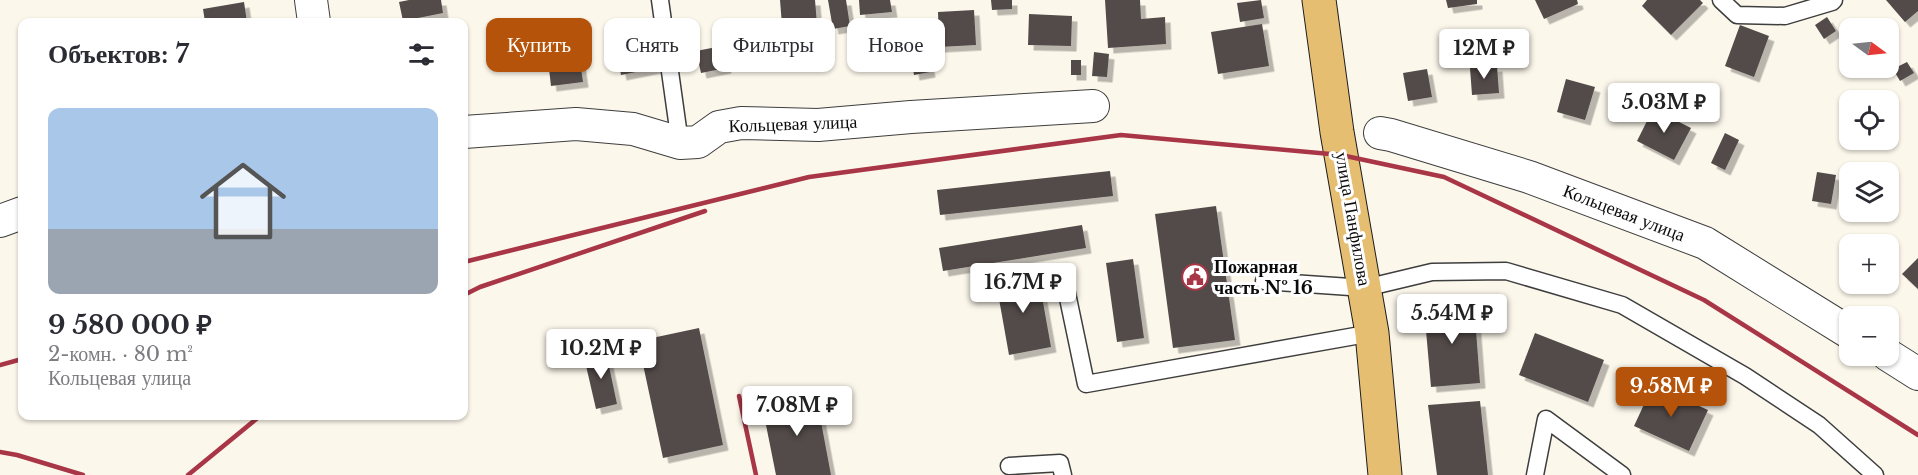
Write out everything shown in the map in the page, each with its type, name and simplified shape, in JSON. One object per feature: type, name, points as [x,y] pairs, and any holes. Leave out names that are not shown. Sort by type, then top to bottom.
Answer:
[{"type":"main road","name":"улица Панфилова","points":[[1318,0],[1339,144],[1372,333],[1385,475]]},
{"type":"street","points":[[311,0],[313,18]]},
{"type":"street","name":"Кольцевая улица","points":[[680,143],[698,142],[719,127],[741,123],[818,125],[1093,106]]},
{"type":"street","points":[[468,132],[576,124],[633,129],[680,143]]},
{"type":"street","name":"Кольцевая улица","points":[[1380,133],[1529,177],[1705,243],[1839,326]]},
{"type":"street","points":[[0,220],[18,214]]},
{"type":"lane","points":[[660,0],[680,143]]},
{"type":"lane","points":[[1721,0],[1737,15],[1785,16],[1832,3],[1834,0]]},
{"type":"lane","points":[[1264,281],[1365,288],[1432,272],[1506,271],[1622,305],[1764,388],[1819,425],[1875,475]]},
{"type":"lane","points":[[1064,279],[1086,384],[1372,333]]},
{"type":"lane","points":[[1535,475],[1546,419],[1622,475]]},
{"type":"lane","points":[[1009,466],[1060,463],[1062,475]]},
{"type":"building","points":[[441,0],[443,13],[418,18],[402,18],[399,2]]},
{"type":"building","points":[[780,0],[815,0],[816,18],[781,18]]},
{"type":"building","points":[[828,0],[846,0],[849,18],[847,27],[835,29],[835,18],[831,18]]},
{"type":"building","points":[[859,0],[890,0],[892,12],[860,15]]},
{"type":"building","points":[[991,0],[1012,0],[1012,9],[992,10]]},
{"type":"building","points":[[1105,0],[1140,0],[1141,19],[1165,17],[1166,44],[1108,48]]},
{"type":"building","points":[[1261,0],[1264,18],[1240,22],[1237,3]]},
{"type":"building","points":[[1446,0],[1477,0],[1477,4],[1448,8]]},
{"type":"building","points":[[1535,0],[1577,0],[1578,4],[1544,19]]},
{"type":"building","points":[[1647,0],[1700,0],[1703,3],[1671,35],[1642,6]]},
{"type":"building","points":[[1886,0],[1918,0],[1918,11],[1905,22]]},
{"type":"building","points":[[244,2],[246,18],[204,18],[203,9]]},
{"type":"building","points":[[974,10],[976,45],[945,47],[945,18],[938,18],[938,12]]},
{"type":"building","points":[[1029,14],[1072,16],[1071,46],[1028,45]]},
{"type":"building","points":[[1827,17],[1836,31],[1824,39],[1815,25]]},
{"type":"building","points":[[1262,24],[1269,66],[1218,74],[1211,32]]},
{"type":"building","points":[[1740,25],[1769,36],[1754,77],[1725,66]]},
{"type":"building","points":[[712,48],[712,71],[701,73],[700,50]]},
{"type":"building","points":[[1094,52],[1109,54],[1107,77],[1092,76]]},
{"type":"building","points":[[1071,60],[1081,60],[1081,75],[1071,75]]},
{"type":"building","points":[[1907,62],[1914,73],[1900,81],[1899,66]]},
{"type":"building","points":[[1497,66],[1499,93],[1472,95],[1470,68]]},
{"type":"building","points":[[1427,69],[1432,97],[1408,101],[1403,73]]},
{"type":"building","points":[[549,72],[582,72],[583,82],[551,86]]},
{"type":"building","points":[[620,72],[636,72],[621,75]]},
{"type":"building","points":[[914,72],[930,72],[914,75]]},
{"type":"building","points":[[1566,79],[1595,87],[1585,120],[1557,112]]},
{"type":"building","points":[[1653,109],[1691,128],[1674,160],[1637,141]]},
{"type":"building","points":[[1725,133],[1739,140],[1725,170],[1711,163]]},
{"type":"building","points":[[1110,171],[1113,196],[940,215],[937,190]]},
{"type":"building","points":[[1817,172],[1836,175],[1831,204],[1812,201]]},
{"type":"building","name":"Пожарная часть № 16","points":[[1216,206],[1235,340],[1173,348],[1155,214]]},
{"type":"building","points":[[1082,225],[1086,248],[943,271],[939,248]]},
{"type":"building","points":[[1918,258],[1918,289],[1902,274]]},
{"type":"building","points":[[1133,259],[1144,338],[1117,342],[1106,263]]},
{"type":"building","points":[[1038,274],[1051,347],[1009,355],[996,282]]},
{"type":"building","points":[[1474,304],[1480,383],[1431,387],[1424,308]]},
{"type":"building","points":[[699,328],[723,445],[663,458],[638,341]]},
{"type":"building","points":[[1535,333],[1604,360],[1588,402],[1519,375]]},
{"type":"building","points":[[606,352],[617,404],[596,409],[584,357]]},
{"type":"building","points":[[1653,385],[1708,410],[1689,451],[1634,426]]},
{"type":"building","points":[[816,395],[831,475],[776,475],[762,405]]},
{"type":"building","points":[[1480,401],[1488,475],[1437,475],[1428,405]]},
{"type":"railway","points":[[468,261],[809,177],[1121,135],[1341,155],[1444,177],[1704,300],[1918,435]]},
{"type":"railway","points":[[468,293],[705,211]]},
{"type":"railway","points":[[0,365],[18,360]]},
{"type":"railway","points":[[739,396],[756,475]]},
{"type":"railway","points":[[188,475],[255,420]]},
{"type":"railway","points":[[0,452],[83,475]]},
{"type":"place","name":"Пожарная часть № 16","points":[[1195,277]]}]
